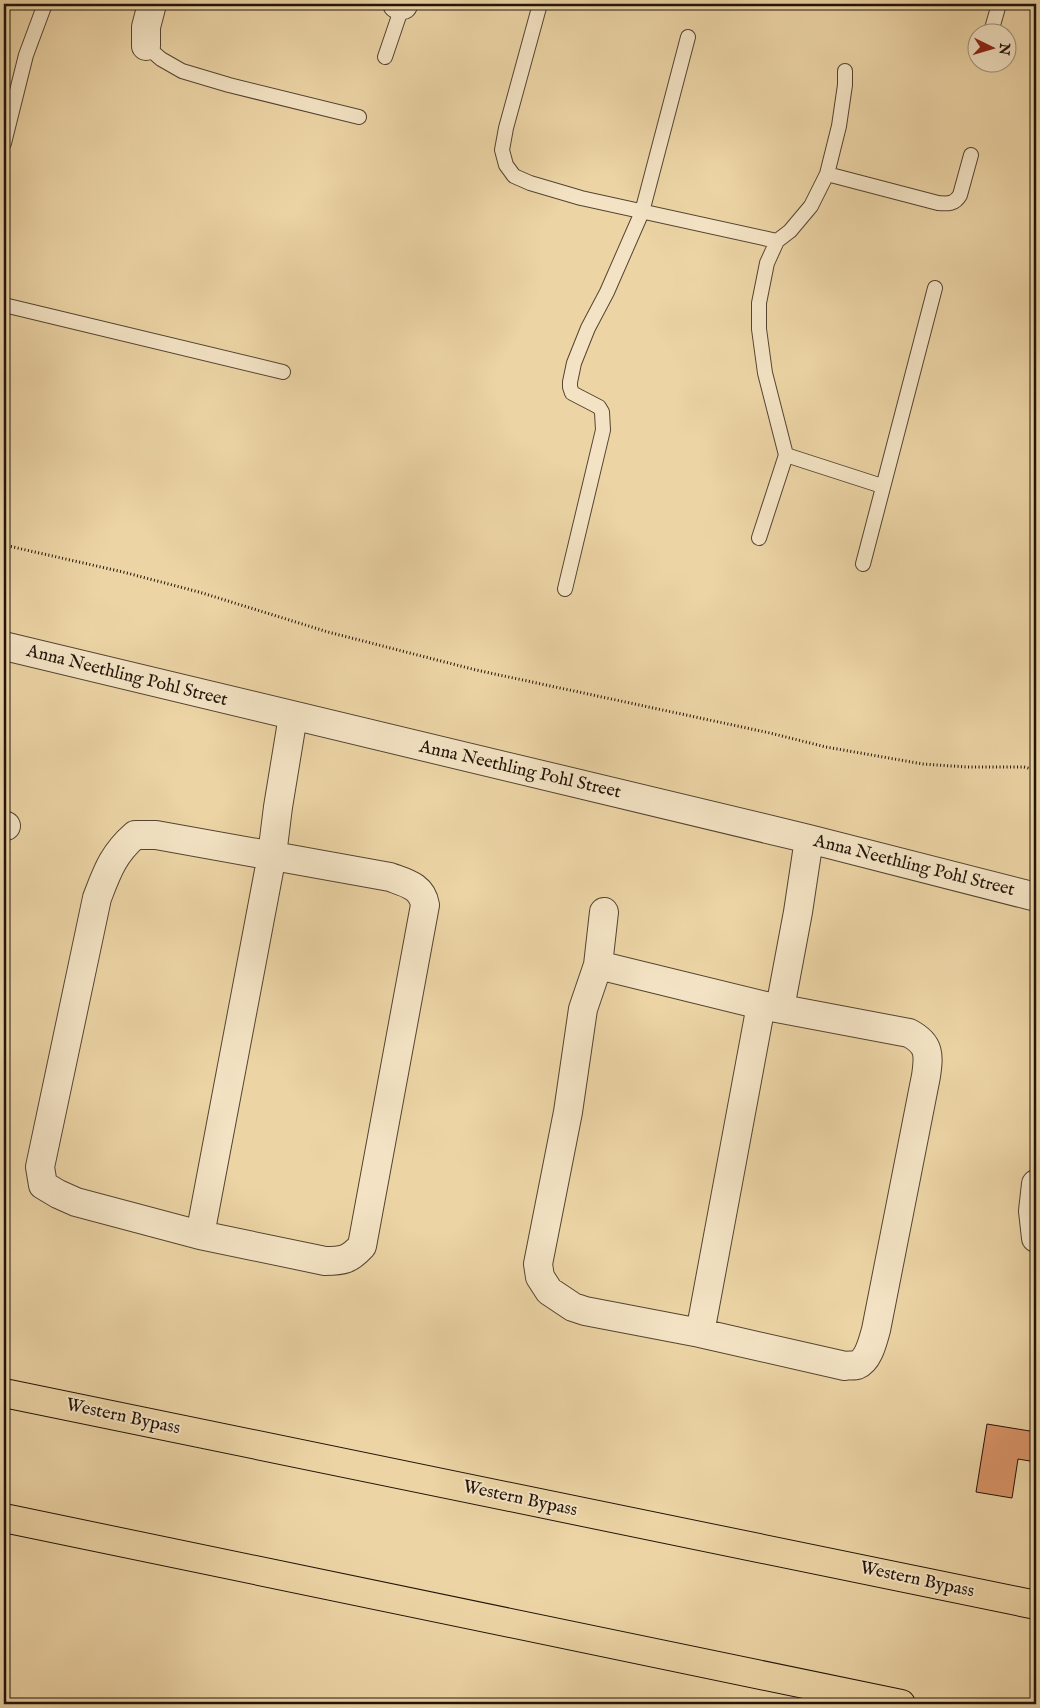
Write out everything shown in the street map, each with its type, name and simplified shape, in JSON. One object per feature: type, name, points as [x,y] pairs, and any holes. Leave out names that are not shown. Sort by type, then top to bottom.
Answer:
[{"type":"highway","name":"Western Bypass","points":[[4,1393],[1036,1605]]},
{"type":"highway","points":[[4,1518],[901,1704]]},
{"type":"street","points":[[146,46],[146,27],[152,4]]},
{"type":"street","name":"Anna Neethling Pohl Street","points":[[4,646],[809,839],[1036,897]]},
{"type":"street","points":[[200,1235],[272,855],[293,716]]},
{"type":"street","points":[[135,835],[156,835],[390,877],[414,887],[424,896],[426,905],[362,1246],[352,1257],[340,1261],[325,1260],[200,1235],[76,1202],[43,1185],[40,1167],[98,898],[109,865],[122,846],[135,835]]},
{"type":"street","points":[[700,1333],[771,1006],[798,912],[809,839]]},
{"type":"street","points":[[598,965],[771,1006],[909,1033],[917,1037],[927,1049],[929,1056],[926,1076],[876,1330],[872,1345],[858,1365],[845,1366],[700,1333],[585,1311],[573,1307],[549,1291],[540,1277],[538,1264],[568,1112],[584,1009],[598,965],[604,912]]},
{"type":"street","points":[[1036,1184],[1033,1211],[1036,1238]]},
{"type":"lane","points":[[4,143],[26,55],[45,4]]},
{"type":"lane","points":[[385,57],[401,4]]},
{"type":"lane","points":[[540,4],[506,128],[502,150],[506,165],[514,176],[530,183],[581,198],[778,241]]},
{"type":"lane","points":[[994,22],[999,4]]},
{"type":"lane","points":[[565,588],[604,419],[599,407],[572,393],[570,382],[574,363],[588,328],[607,292],[642,212],[688,37]]},
{"type":"lane","points":[[146,46],[161,59],[182,71],[359,118]]},
{"type":"lane","points":[[760,538],[786,455],[764,373],[759,329],[759,303],[764,275],[767,263],[778,241],[790,231],[811,206],[827,174],[839,126],[846,85],[845,71]]},
{"type":"lane","points":[[827,174],[938,203],[949,204],[957,200],[960,195],[971,156]]},
{"type":"lane","points":[[863,564],[935,288]]},
{"type":"lane","points":[[4,305],[283,372]]},
{"type":"lane","points":[[786,455],[882,486]]},
{"type":"path","points":[[4,545],[170,584],[328,632],[476,670],[770,733],[826,747],[923,764],[967,767],[1024,767],[1036,770]]},
{"type":"building","points":[[987,1424],[1036,1432],[1036,1462],[1018,1459],[1012,1498],[976,1492]]}]
